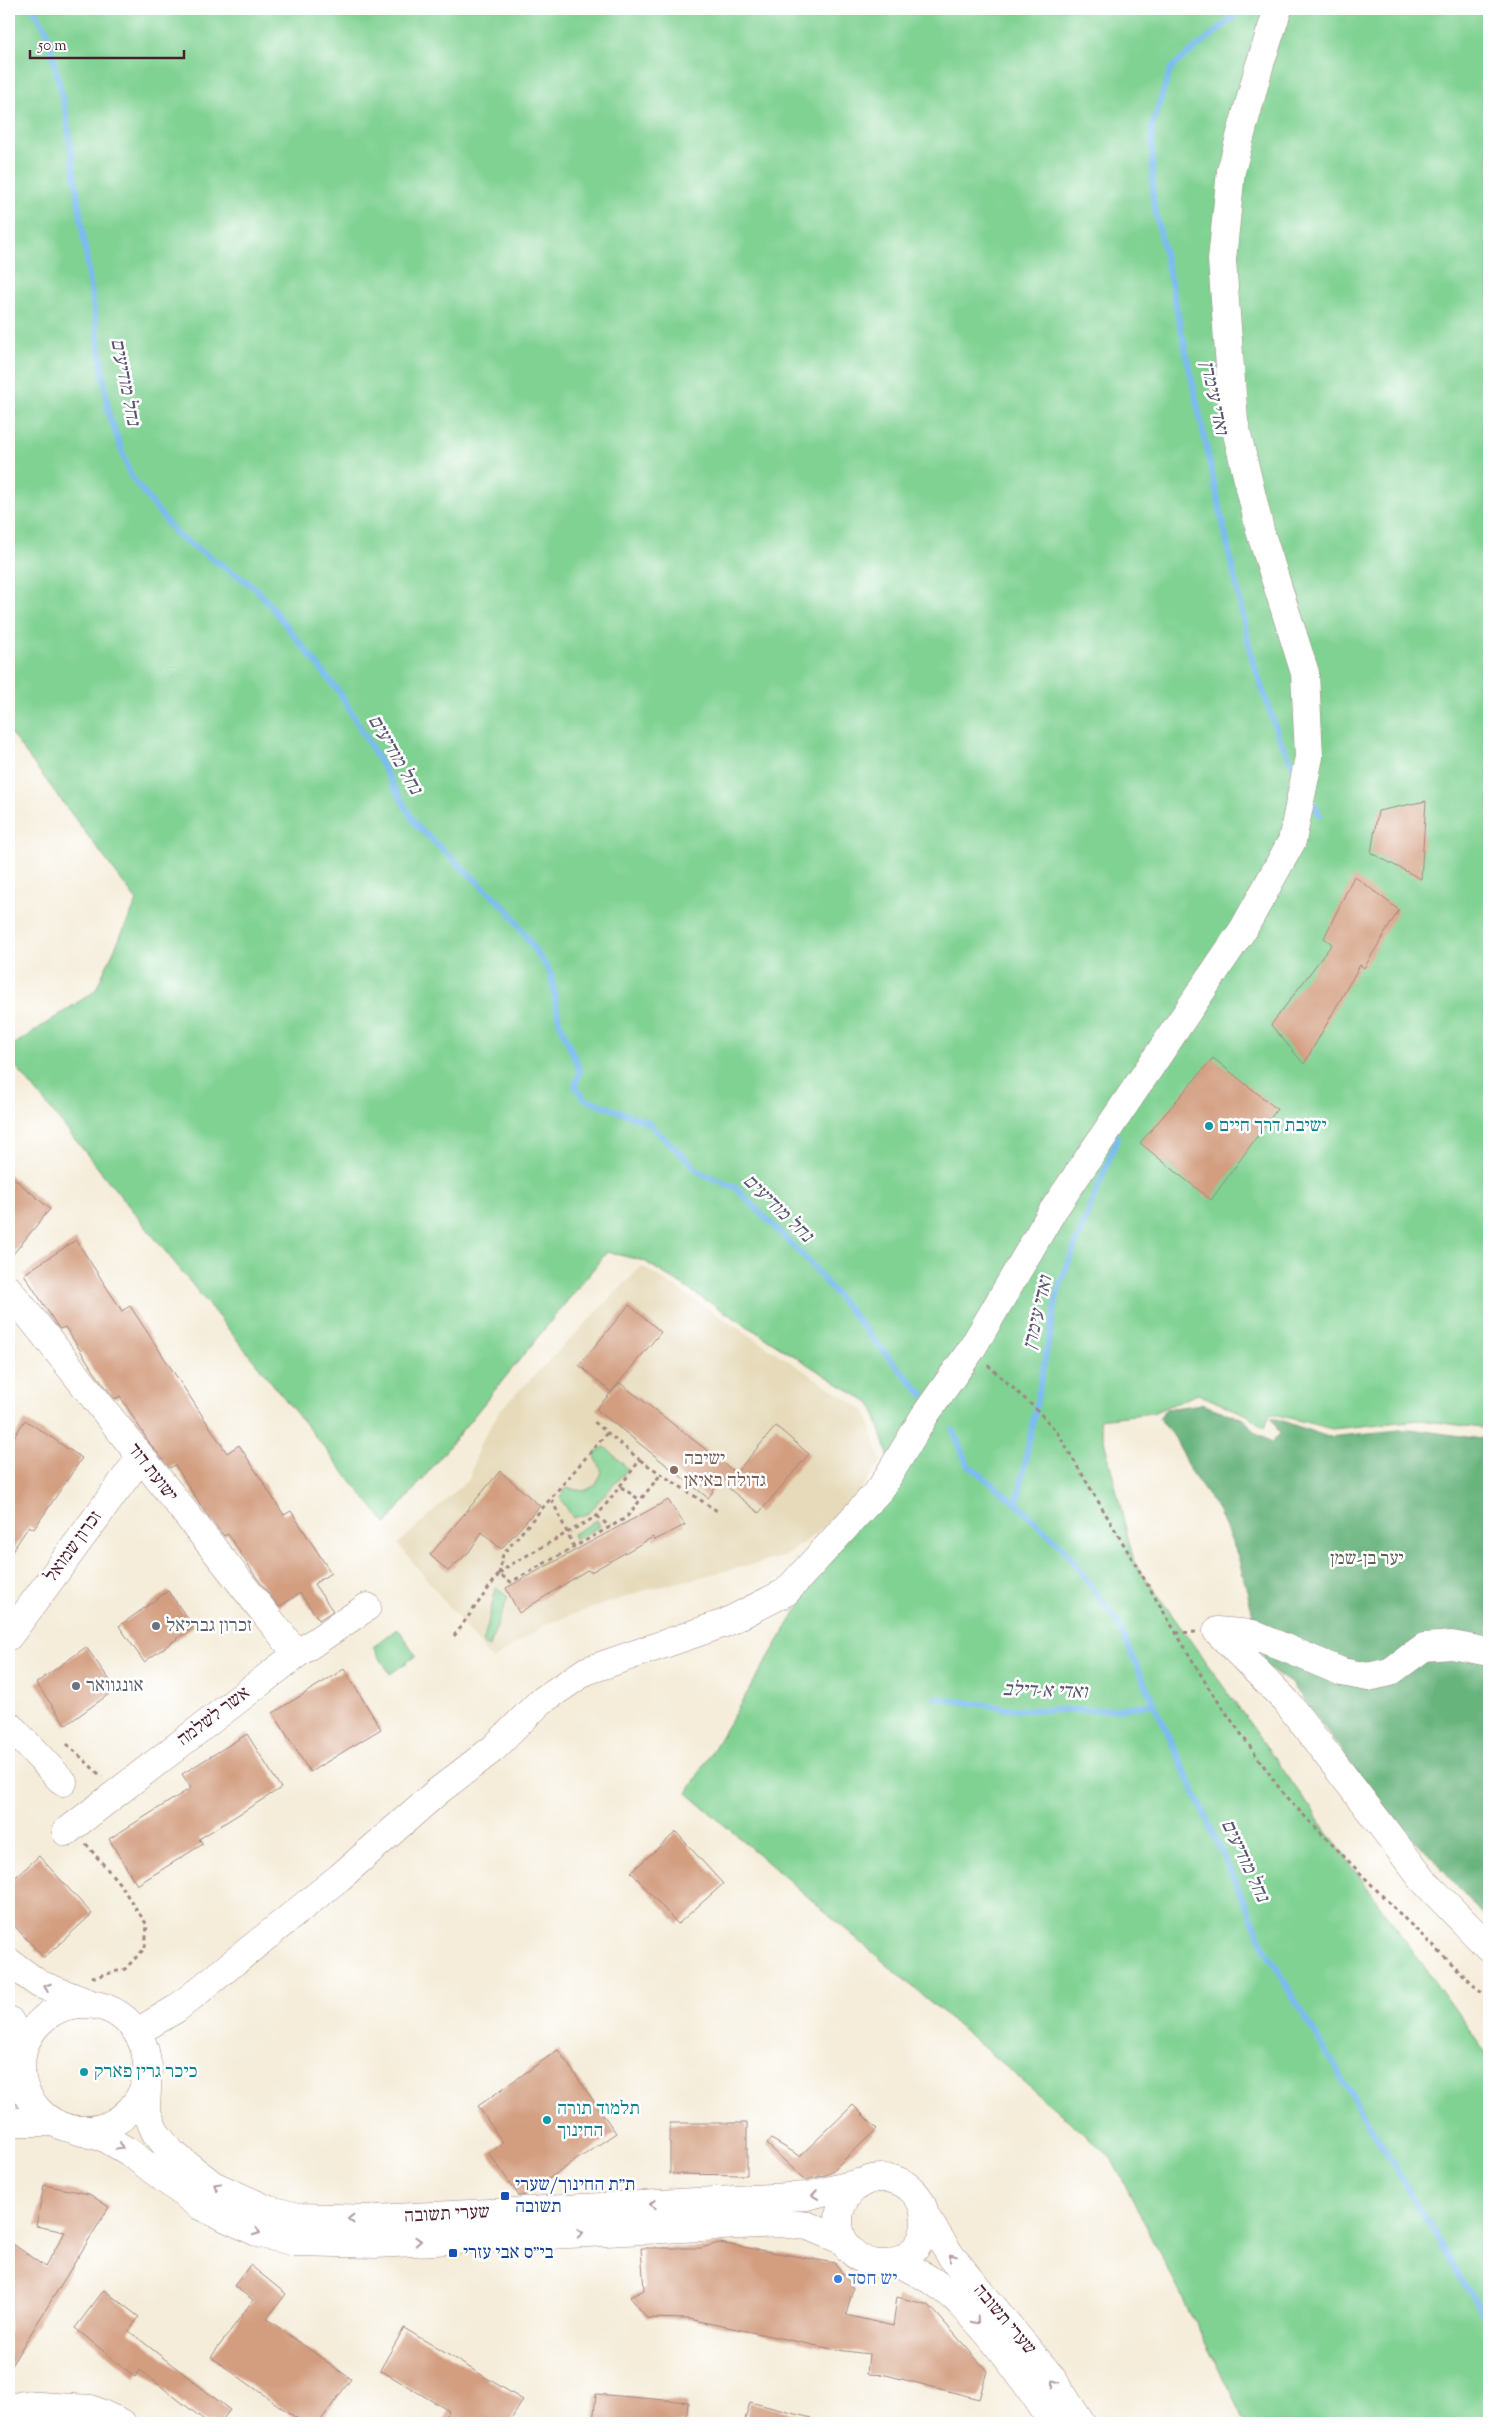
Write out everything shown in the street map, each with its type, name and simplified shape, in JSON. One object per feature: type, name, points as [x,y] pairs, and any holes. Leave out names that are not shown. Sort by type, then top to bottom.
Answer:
[{"type":"street","points":[[137,2032],[176,2009],[340,1877],[438,1792],[494,1748],[540,1702],[586,1671],[724,1623],[786,1592],[881,1488],[926,1415],[971,1350],[1052,1212],[1244,928],[1292,841],[1309,757],[1306,673],[1261,534],[1234,422],[1222,260],[1231,171],[1259,67],[1278,9]]},
{"type":"street","name":"ישועת דוד","points":[[9,1290],[140,1458],[297,1654]]},
{"type":"street","name":"זכרון שמואל","points":[[9,1636],[140,1458]]},
{"type":"street","name":"אשר לשלמה","points":[[69,1829],[297,1654],[367,1608]]},
{"type":"street","points":[[1489,1652],[1452,1645],[1424,1647],[1390,1672],[1368,1677],[1342,1672],[1252,1634],[1217,1631],[1286,1700],[1423,1880],[1489,1948]]},
{"type":"street","points":[[9,1725],[62,1782]]},
{"type":"street","points":[[9,1962],[39,1984],[90,2004],[108,2008],[124,2018],[137,2032],[145,2048],[148,2066],[144,2088],[134,2107],[117,2121],[97,2129],[17,2122],[9,2124]]},
{"type":"street","points":[[18,2059],[34,2027],[50,2013],[70,2005],[90,2004]]},
{"type":"street","points":[[9,2020],[21,2076],[27,2094],[37,2110],[64,2126]]},
{"type":"street","name":"שערי תשובה","points":[[148,2066],[146,2110],[155,2132],[172,2152],[213,2185],[269,2210],[299,2217],[375,2219],[807,2196],[862,2182]]},
{"type":"street","name":"שערי תשובה","points":[[64,2126],[105,2138],[129,2152],[200,2206],[261,2234],[295,2242],[376,2244],[780,2222],[808,2226],[844,2241]]},
{"type":"street","points":[[878,2177],[896,2179],[911,2188],[921,2201],[926,2217],[924,2234],[916,2249],[903,2260],[886,2264],[869,2263],[854,2254],[844,2241],[839,2225],[841,2208],[849,2192],[862,2182],[878,2177]]},
{"type":"street","name":"שערי תשובה","points":[[926,2217],[950,2256],[1051,2376],[1081,2423]]},
{"type":"street","name":"שערי תשובה","points":[[896,2262],[918,2272],[959,2302],[1032,2390],[1053,2423]]},
{"type":"street","points":[[9,2409],[23,2405],[91,2409],[122,2423]]},
{"type":"path","points":[[971,1350],[1036,1409],[1057,1432],[1210,1690],[1285,1796],[1406,1920],[1489,1999]]},
{"type":"path","points":[[592,1420],[640,1460],[720,1512]]},
{"type":"path","points":[[499,1574],[503,1554],[607,1433]]},
{"type":"path","points":[[454,1636],[499,1574],[510,1565],[597,1516],[622,1486],[640,1460]]},
{"type":"path","points":[[499,1574],[511,1582],[626,1518],[661,1474]]},
{"type":"path","points":[[622,1486],[640,1500]]},
{"type":"path","points":[[551,1498],[574,1547]]},
{"type":"path","points":[[597,1516],[610,1527]]},
{"type":"path","points":[[67,1744],[117,1791]]},
{"type":"path","points":[[69,1829],[118,1883],[147,1925],[145,1948],[125,1969],[95,1977],[86,1976]]},
{"type":"shaded area","name":"ישיבה גדולה באיאן","points":[[642,1266],[866,1411],[881,1462],[846,1510],[784,1557],[646,1590],[548,1623],[492,1660],[398,1544],[470,1478],[479,1446],[500,1410]]},
{"type":"green space","points":[[9,9],[1489,9],[1489,1429],[1419,1420],[1332,1429],[1270,1413],[1265,1428],[1247,1415],[1198,1394],[1152,1413],[1099,1419],[1134,1562],[1489,2057],[1489,2423],[1246,2423],[1111,2157],[687,1793],[889,1457],[872,1405],[644,1261],[607,1252],[386,1524],[9,1058],[9,1048],[95,991],[137,901],[9,731]]},
{"type":"green space","name":"יער בן-שמן","points":[[1201,1404],[1244,1419],[1255,1432],[1271,1442],[1280,1434],[1271,1417],[1328,1437],[1410,1429],[1489,1440],[1489,1921],[1378,1800],[1292,1684],[1266,1666],[1238,1556],[1217,1508],[1190,1471],[1175,1438],[1159,1418],[1166,1409]]},
{"type":"green space","points":[[605,1447],[628,1469],[587,1514],[573,1518],[560,1497],[566,1488],[584,1491],[596,1485],[602,1472],[595,1456],[597,1451]]},
{"type":"green space","points":[[597,1520],[600,1526],[575,1540],[573,1534]]},
{"type":"green space","points":[[496,1588],[508,1597],[489,1647],[483,1644]]},
{"type":"green space","points":[[398,1628],[416,1656],[390,1674],[373,1647]]},
{"type":"building","points":[[1426,801],[1421,879],[1371,853],[1378,811]]},
{"type":"building","points":[[1354,876],[1399,910],[1364,968],[1360,965],[1304,1064],[1271,1025],[1332,944],[1324,938]]},
{"type":"building","name":"ישיבת דרך חיים","points":[[1213,1058],[1277,1109],[1211,1200],[1140,1143]]},
{"type":"building","points":[[9,1174],[50,1209],[9,1259]]},
{"type":"building","points":[[76,1240],[122,1311],[130,1306],[227,1453],[239,1445],[284,1515],[291,1511],[331,1573],[314,1584],[333,1611],[319,1620],[300,1593],[279,1607],[256,1577],[228,1534],[224,1536],[205,1512],[175,1465],[170,1468],[150,1444],[120,1396],[115,1399],[95,1373],[65,1327],[60,1329],[58,1327],[24,1274]]},
{"type":"building","points":[[629,1305],[661,1332],[611,1392],[579,1365]]},
{"type":"building","points":[[620,1383],[736,1473],[776,1426],[809,1454],[759,1513],[720,1481],[708,1498],[596,1409]]},
{"type":"building","points":[[25,1420],[82,1458],[34,1529],[29,1526],[9,1556],[9,1445]]},
{"type":"building","points":[[500,1471],[540,1506],[501,1549],[482,1532],[469,1552],[448,1571],[430,1555]]},
{"type":"building","points":[[668,1500],[685,1525],[655,1540],[653,1537],[591,1572],[587,1570],[519,1613],[506,1588]]},
{"type":"building","name":"זכרון גבריאל","points":[[168,1591],[194,1627],[144,1662],[119,1626]]},
{"type":"building","name":"אונגוואר","points":[[86,1647],[116,1689],[66,1725],[36,1683]]},
{"type":"building","points":[[344,1669],[381,1729],[310,1772],[273,1713]]},
{"type":"building","points":[[247,1734],[281,1788],[199,1839],[203,1844],[137,1885],[109,1839],[191,1788],[182,1774]]},
{"type":"building","points":[[676,1832],[723,1884],[678,1924],[631,1872]]},
{"type":"building","points":[[39,1856],[92,1914],[44,1958],[9,1920],[9,1883]]},
{"type":"building","name":"תלמוד תורה החינוך","points":[[558,2050],[616,2133],[525,2195],[519,2196],[489,2153],[503,2143],[478,2106]]},
{"type":"building","points":[[853,2105],[877,2129],[829,2174],[805,2180],[767,2144],[771,2139],[800,2156]]},
{"type":"building","points":[[670,2123],[747,2123],[747,2175],[670,2174]]},
{"type":"building","points":[[44,2185],[89,2194],[109,2207],[9,2369],[9,2241],[45,2267],[65,2232],[36,2226]]},
{"type":"building","points":[[719,2243],[835,2263],[853,2288],[846,2315],[893,2326],[897,2297],[929,2305],[987,2371],[979,2399],[886,2375],[867,2374],[869,2354],[837,2350],[689,2319],[647,2318],[630,2297],[644,2290],[641,2248],[701,2248]]},
{"type":"building","points":[[250,2265],[286,2294],[267,2319],[351,2379],[319,2423],[303,2423],[211,2357],[253,2300],[234,2286]]},
{"type":"building","points":[[104,2290],[139,2317],[129,2331],[230,2410],[220,2423],[208,2423],[140,2370],[135,2377],[75,2328]]},
{"type":"building","points":[[404,2328],[523,2400],[509,2423],[441,2423],[449,2411],[380,2370]]},
{"type":"building","points":[[596,2394],[688,2402],[686,2423],[593,2423]]},
{"type":"building","points":[[750,2402],[811,2418],[810,2423],[744,2423]]},
{"type":"waterway","name":"נחל מודיעים","points":[[33,9],[47,31],[66,113],[109,415],[131,476],[176,534],[257,589],[340,693],[416,825],[509,911],[551,974],[559,1021],[580,1071],[575,1086],[585,1099],[647,1122],[701,1173],[736,1188],[810,1263],[878,1345],[923,1395]]},
{"type":"waterway","name":"ואדי עימרן","points":[[1244,9],[1171,68],[1152,126],[1153,199],[1252,658],[1279,738],[1297,773]]},
{"type":"waterway","name":"ואדי עימרן","points":[[1310,797],[1320,815]]},
{"type":"waterway","name":"ואדי עימרן","points":[[1017,1504],[1059,1287],[1118,1137]]},
{"type":"waterway","name":"נחל מודיעים","points":[[953,1430],[967,1464],[1017,1504],[1064,1549],[1116,1620],[1269,1956],[1489,2325]]},
{"type":"waterway","name":"ואדי א-דילב","points":[[936,1698],[1021,1710],[1112,1710],[1153,1704]]},
{"type":"place","name":"ישיבת דרך חיים","points":[[1209,1126]]},
{"type":"place","name":"ישיבה גדולה באיאן","points":[[674,1470]]},
{"type":"place","name":"זכרון גבריאל","points":[[156,1626]]},
{"type":"place","name":"אונגוואר","points":[[76,1686]]},
{"type":"place","name":"כיכר גרין פארק","points":[[84,2072]]},
{"type":"place","name":"תלמוד תורה החינוך","points":[[547,2120]]},
{"type":"place","name":"ת״ת החינוך/שערי תשובה","points":[[505,2196]]},
{"type":"place","name":"בי״ס אבי עזרי","points":[[453,2253]]},
{"type":"place","name":"יש חסד","points":[[838,2279]]}]
